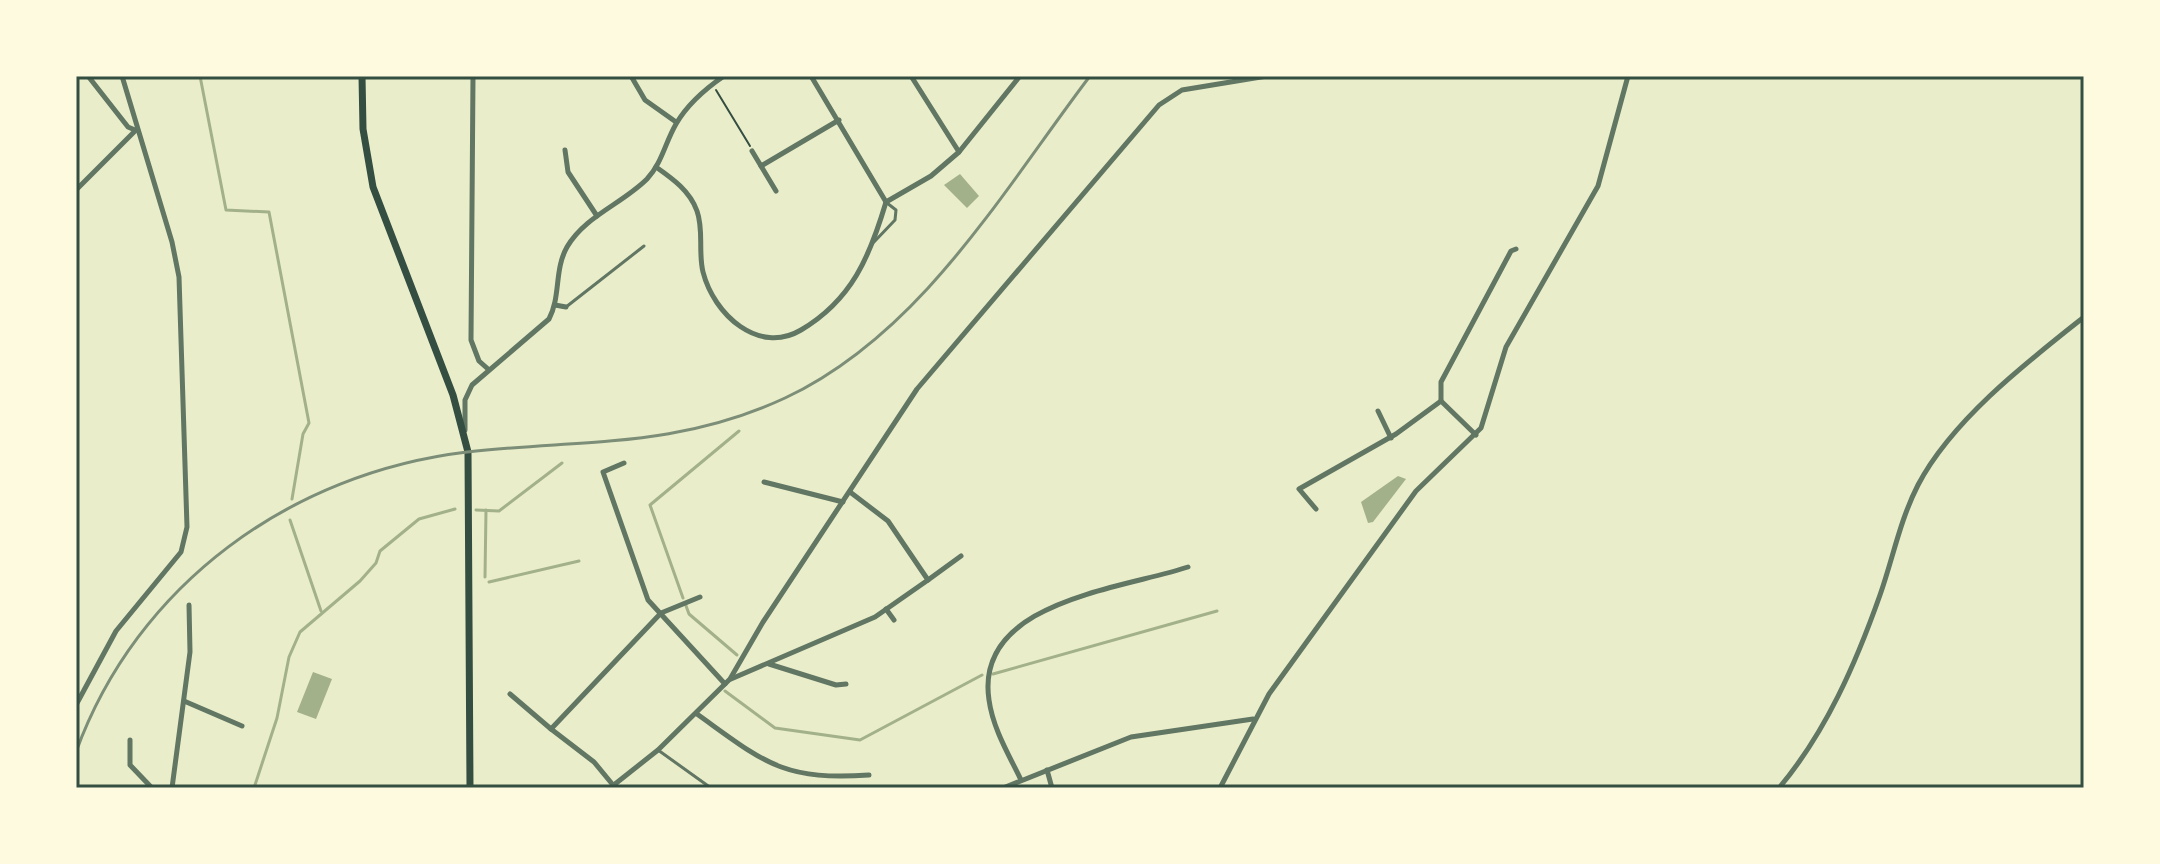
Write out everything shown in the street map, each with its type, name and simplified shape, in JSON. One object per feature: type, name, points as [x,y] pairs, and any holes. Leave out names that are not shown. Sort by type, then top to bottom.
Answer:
[{"type":"main road","points":[[362,76],[363,129],[373,187],[453,395],[468,452],[470,788]]},
{"type":"street","points":[[88,76],[128,127],[136,130]]},
{"type":"street","points":[[76,705],[116,631],[174,562],[186,537],[179,277],[172,242],[122,76]]},
{"type":"street","points":[[473,76],[471,340],[476,356],[488,369]]},
{"type":"street","points":[[631,76],[645,100],[676,122]]},
{"type":"street","points":[[465,435],[467,392],[488,369],[541,327],[555,305],[563,254],[574,236],[637,188],[656,167],[676,122],[724,76]]},
{"type":"street","points":[[811,76],[886,202]]},
{"type":"street","points":[[911,76],[959,152]]},
{"type":"street","points":[[656,167],[682,187],[695,206],[703,272],[716,298],[740,327],[762,338],[780,340],[833,308],[856,279],[874,242],[886,202],[931,176],[959,152],[1020,76]]},
{"type":"street","points":[[510,694],[594,762],[612,787],[658,750],[727,682],[917,389],[1159,105],[1182,90],[1267,76]]},
{"type":"street","points":[[1220,788],[1254,718],[1416,491],[1476,435],[1485,420],[1506,347],[1598,186],[1628,76]]},
{"type":"street","points":[[761,166],[839,120]]},
{"type":"street","points":[[76,190],[136,130]]},
{"type":"street","points":[[565,150],[568,172],[597,216]]},
{"type":"street","points":[[752,151],[776,191]]},
{"type":"street","points":[[1476,435],[1441,401],[1441,382],[1511,251],[1516,249]]},
{"type":"street","points":[[555,305],[566,307]]},
{"type":"street","points":[[1779,788],[1827,720],[1880,595],[1901,523],[1935,456],[2025,363],[2084,317]]},
{"type":"street","points":[[1316,509],[1299,489],[1391,438],[1441,401]]},
{"type":"street","points":[[1378,411],[1391,438]]},
{"type":"street","points":[[624,463],[603,472],[644,590],[661,613],[727,682]]},
{"type":"street","points":[[764,482],[843,502]]},
{"type":"street","points":[[850,492],[888,521],[928,580]]},
{"type":"street","points":[[727,682],[886,609],[961,556]]},
{"type":"street","points":[[1021,780],[996,728],[988,697],[992,662],[1002,643],[1020,627],[1084,594],[1188,567]]},
{"type":"street","points":[[551,729],[661,613],[700,597]]},
{"type":"street","points":[[172,788],[191,639],[189,605]]},
{"type":"street","points":[[886,609],[894,620]]},
{"type":"street","points":[[768,664],[836,685],[846,684]]},
{"type":"street","points":[[184,701],[242,726]]},
{"type":"street","points":[[697,714],[781,769],[841,777],[869,775]]},
{"type":"street","points":[[1003,788],[1131,737],[1254,718]]},
{"type":"street","points":[[130,740],[130,765],[152,788]]},
{"type":"street","points":[[1047,769],[1052,788]]},
{"type":"lane","points":[[874,242],[897,214],[895,207],[886,202]]},
{"type":"lane","points":[[566,307],[644,246]]},
{"type":"lane","points":[[658,750],[711,788]]},
{"type":"path","points":[[713,84],[752,151]]},
{"type":"shaded area","points":[[960,174],[979,196],[967,208],[944,185]]},
{"type":"shaded area","points":[[1398,476],[1406,479],[1373,522],[1368,523],[1361,502]]},
{"type":"shaded area","points":[[313,672],[332,679],[316,719],[297,712]]},
{"type":"waterway","points":[[200,76],[226,210],[269,212],[309,423],[303,434],[292,499]]},
{"type":"waterway","points":[[683,598],[650,505],[739,431]]},
{"type":"waterway","points":[[476,510],[499,511],[562,463]]},
{"type":"waterway","points":[[254,788],[277,718],[289,657],[300,632],[360,581],[376,563],[380,551],[419,519],[455,509]]},
{"type":"waterway","points":[[485,577],[486,510]]},
{"type":"waterway","points":[[290,520],[321,611]]},
{"type":"waterway","points":[[489,582],[579,561]]},
{"type":"waterway","points":[[685,603],[689,614],[737,655]]},
{"type":"waterway","points":[[993,674],[1217,611]]},
{"type":"waterway","points":[[725,691],[775,728],[860,740],[982,675]]},
{"type":"railway","points":[[76,752],[103,692],[138,637],[180,589],[228,547],[282,512],[340,484],[402,464],[467,452],[628,439],[705,426],[785,398],[834,371],[878,337],[918,299],[956,256],[1090,76]]}]
